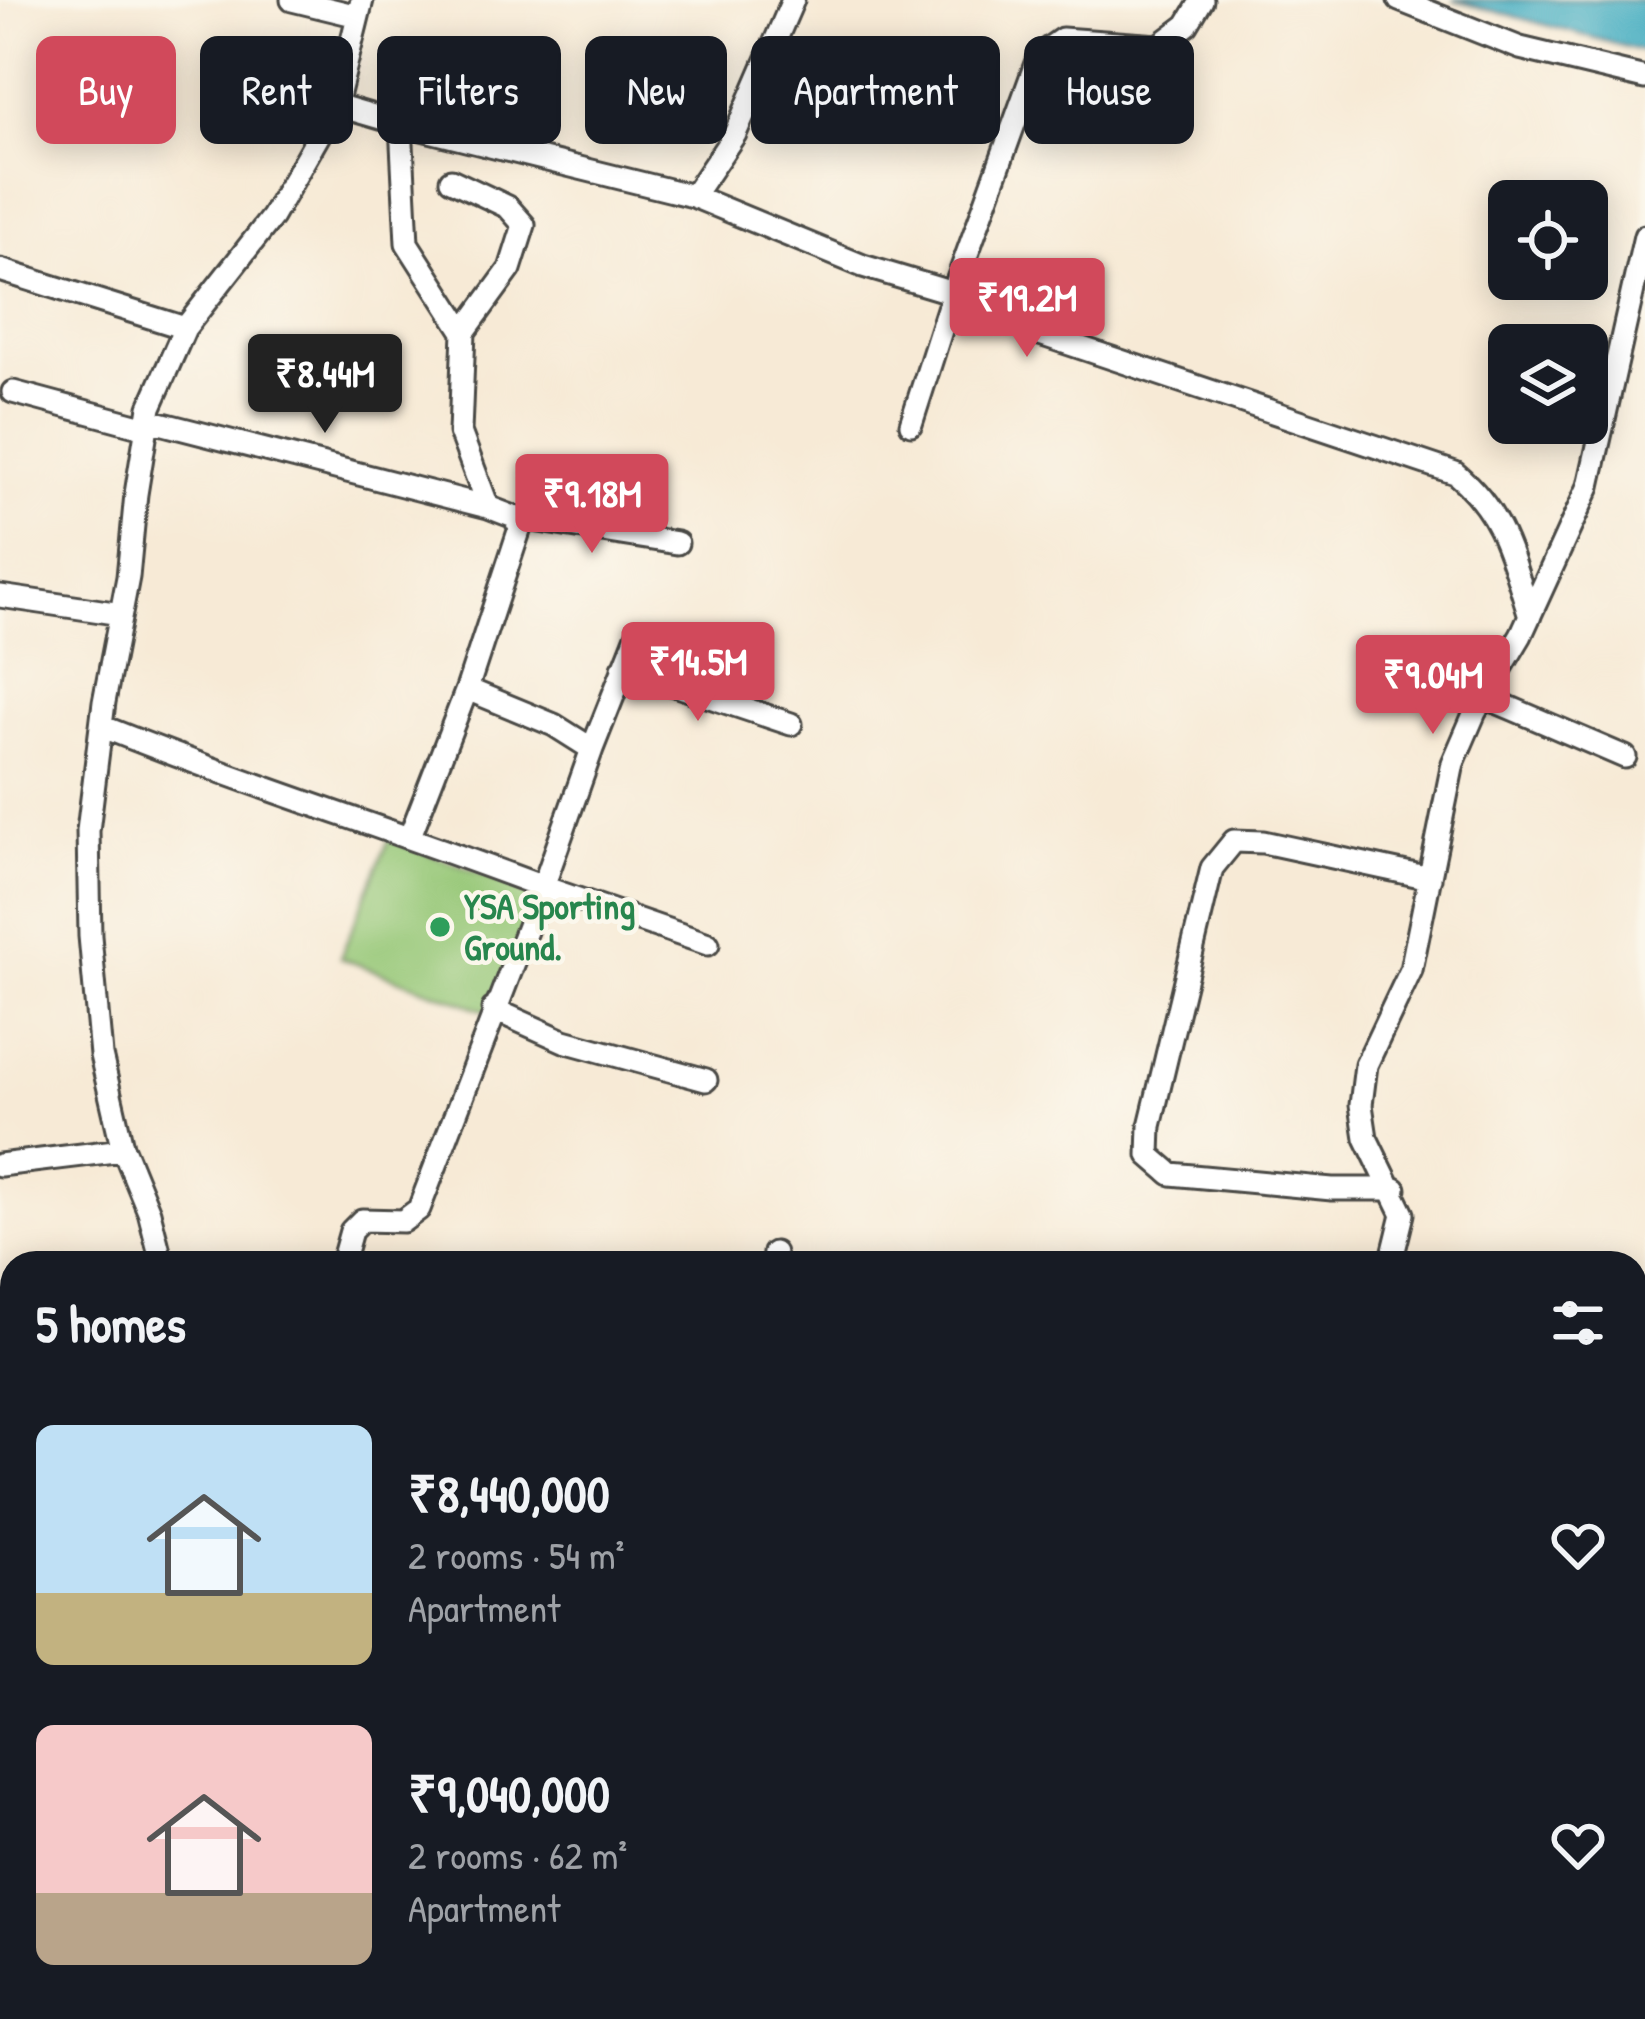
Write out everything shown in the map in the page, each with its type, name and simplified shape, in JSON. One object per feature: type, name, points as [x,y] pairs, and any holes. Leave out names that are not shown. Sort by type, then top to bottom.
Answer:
[{"type":"street","points":[[292,0],[360,8]]},
{"type":"street","points":[[693,196],[736,134],[793,0]]},
{"type":"street","points":[[911,424],[933,346],[1039,55],[1062,39],[1159,46],[1187,25],[1202,0]]},
{"type":"street","points":[[1399,0],[1520,48],[1645,78]]},
{"type":"street","points":[[159,1251],[149,1212],[123,1150],[101,1055],[90,936],[88,831],[101,726],[147,424],[185,328],[272,217],[314,144]]},
{"type":"street","points":[[402,144],[407,243],[464,332]]},
{"type":"street","points":[[482,144],[693,196],[950,302],[1455,473],[1486,499],[1503,533],[1530,616]]},
{"type":"street","points":[[452,180],[508,207],[524,226],[510,269],[464,332],[460,432],[488,507]]},
{"type":"street","points":[[1394,1251],[1402,1214],[1395,1189],[1366,1138],[1360,1105],[1366,1065],[1411,970],[1453,763],[1530,616],[1589,486],[1645,236]]},
{"type":"street","points":[[0,270],[185,328]]},
{"type":"street","points":[[13,392],[488,507],[514,518],[677,543]]},
{"type":"street","points":[[410,836],[520,536],[514,518]]},
{"type":"street","points":[[0,596],[121,614]]},
{"type":"street","points":[[345,1251],[351,1231],[362,1220],[403,1220],[419,1209],[638,633]]},
{"type":"street","points":[[622,668],[791,724]]},
{"type":"street","points":[[467,689],[554,725],[592,749]]},
{"type":"street","points":[[1485,697],[1625,757]]},
{"type":"street","points":[[101,726],[252,787],[410,836],[707,944]]},
{"type":"street","points":[[1395,1189],[1331,1189],[1171,1174],[1149,1155],[1150,1126],[1211,868],[1234,841],[1263,842],[1430,878]]},
{"type":"street","points":[[493,1009],[564,1041],[706,1080]]},
{"type":"street","points":[[0,1165],[123,1150]]},
{"type":"green space","name":"YSA Sporting Ground.","points":[[389,839],[540,896],[491,1013],[340,958]]},
{"type":"water","points":[[1453,0],[1645,0],[1645,52]]},
{"type":"place","name":"YSA Sporting Ground.","points":[[440,927]]}]
